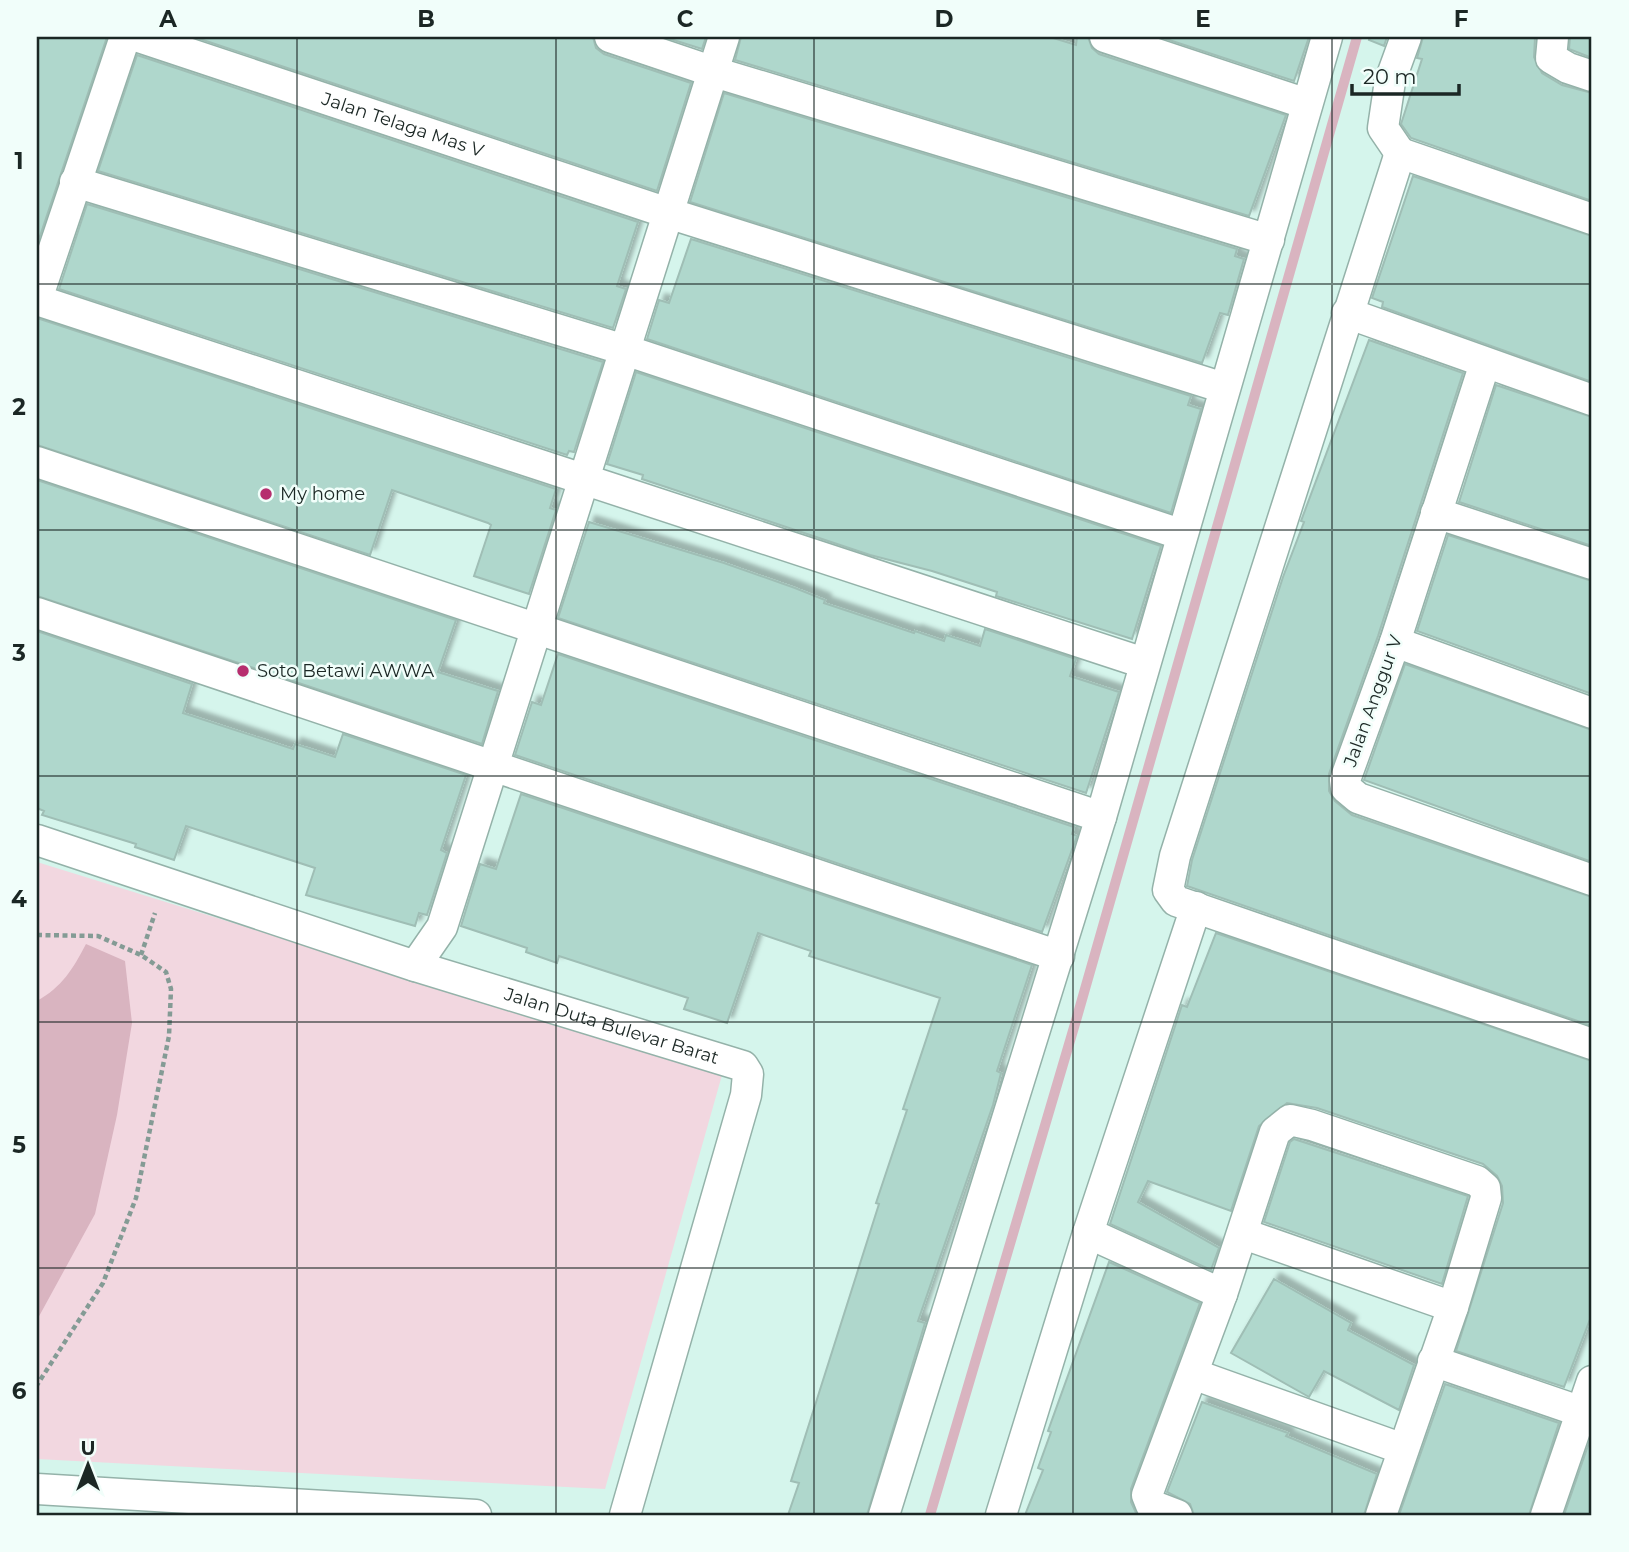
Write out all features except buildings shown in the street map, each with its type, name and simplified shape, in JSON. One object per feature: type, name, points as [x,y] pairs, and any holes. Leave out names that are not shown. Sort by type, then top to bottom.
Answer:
[{"type":"street","points":[[125,37],[37,300],[1144,663]]},
{"type":"street","name":"Jalan Telaga Mas V","points":[[139,37],[668,213],[1224,388]]},
{"type":"street","points":[[610,37],[714,72],[1269,240]]},
{"type":"street","points":[[415,966],[442,927],[724,37]]},
{"type":"street","points":[[1105,37],[1307,104]]},
{"type":"street","points":[[884,1515],[1101,817],[1180,534],[1269,240],[1326,37]]},
{"type":"street","points":[[1406,37],[1390,81],[1383,128],[1400,153],[1592,219]]},
{"type":"street","points":[[1553,37],[1551,58],[1568,68],[1592,76]]},
{"type":"street","points":[[1400,153],[1169,876],[1170,896],[1592,1044]]},
{"type":"street","points":[[75,182],[625,349],[1180,534]]},
{"type":"street","points":[[1347,313],[1592,400]]},
{"type":"street","name":"Jalan Anggur V","points":[[1485,363],[1395,642],[1345,779],[1346,788],[1358,798],[1592,880]]},
{"type":"street","points":[[37,463],[1101,817]]},
{"type":"street","points":[[1436,513],[1592,564]]},
{"type":"street","points":[[37,613],[1059,956]]},
{"type":"street","points":[[1395,642],[1592,713]]},
{"type":"street","name":"Jalan Duta Bulevar Barat","points":[[37,840],[415,966],[743,1066],[748,1074],[746,1095],[625,1515]]},
{"type":"street","points":[[1001,1515],[1088,1233],[1196,907]]},
{"type":"street","points":[[1177,1515],[1151,1505],[1147,1494],[1244,1234],[1275,1132],[1290,1120],[1477,1181],[1485,1188],[1486,1198],[1453,1307],[1381,1515]]},
{"type":"street","points":[[1088,1233],[1222,1294]]},
{"type":"street","points":[[1244,1234],[1453,1307]]},
{"type":"street","points":[[1433,1361],[1582,1412]]},
{"type":"street","points":[[1193,1374],[1403,1449]]},
{"type":"street","points":[[1546,1515],[1592,1381]]},
{"type":"street","points":[[37,1489],[131,1505],[476,1515]]},
{"type":"path","points":[[141,955],[165,883]]},
{"type":"path","points":[[37,935],[98,936],[141,955],[166,972],[171,989],[169,1036],[136,1198],[103,1283],[37,1385]]},
{"type":"shaded area","points":[[37,862],[722,1075],[605,1489],[37,1459]]},
{"type":"shaded area","points":[[86,944],[125,961],[132,1023],[117,1115],[95,1214],[37,1320],[37,1001],[66,977]]},
{"type":"waterway","points":[[930,1515],[1077,1017],[1357,37]]},
{"type":"place","name":"My home","points":[[266,494]]},
{"type":"place","name":"Soto Betawi AWWA","points":[[243,671]]}]
